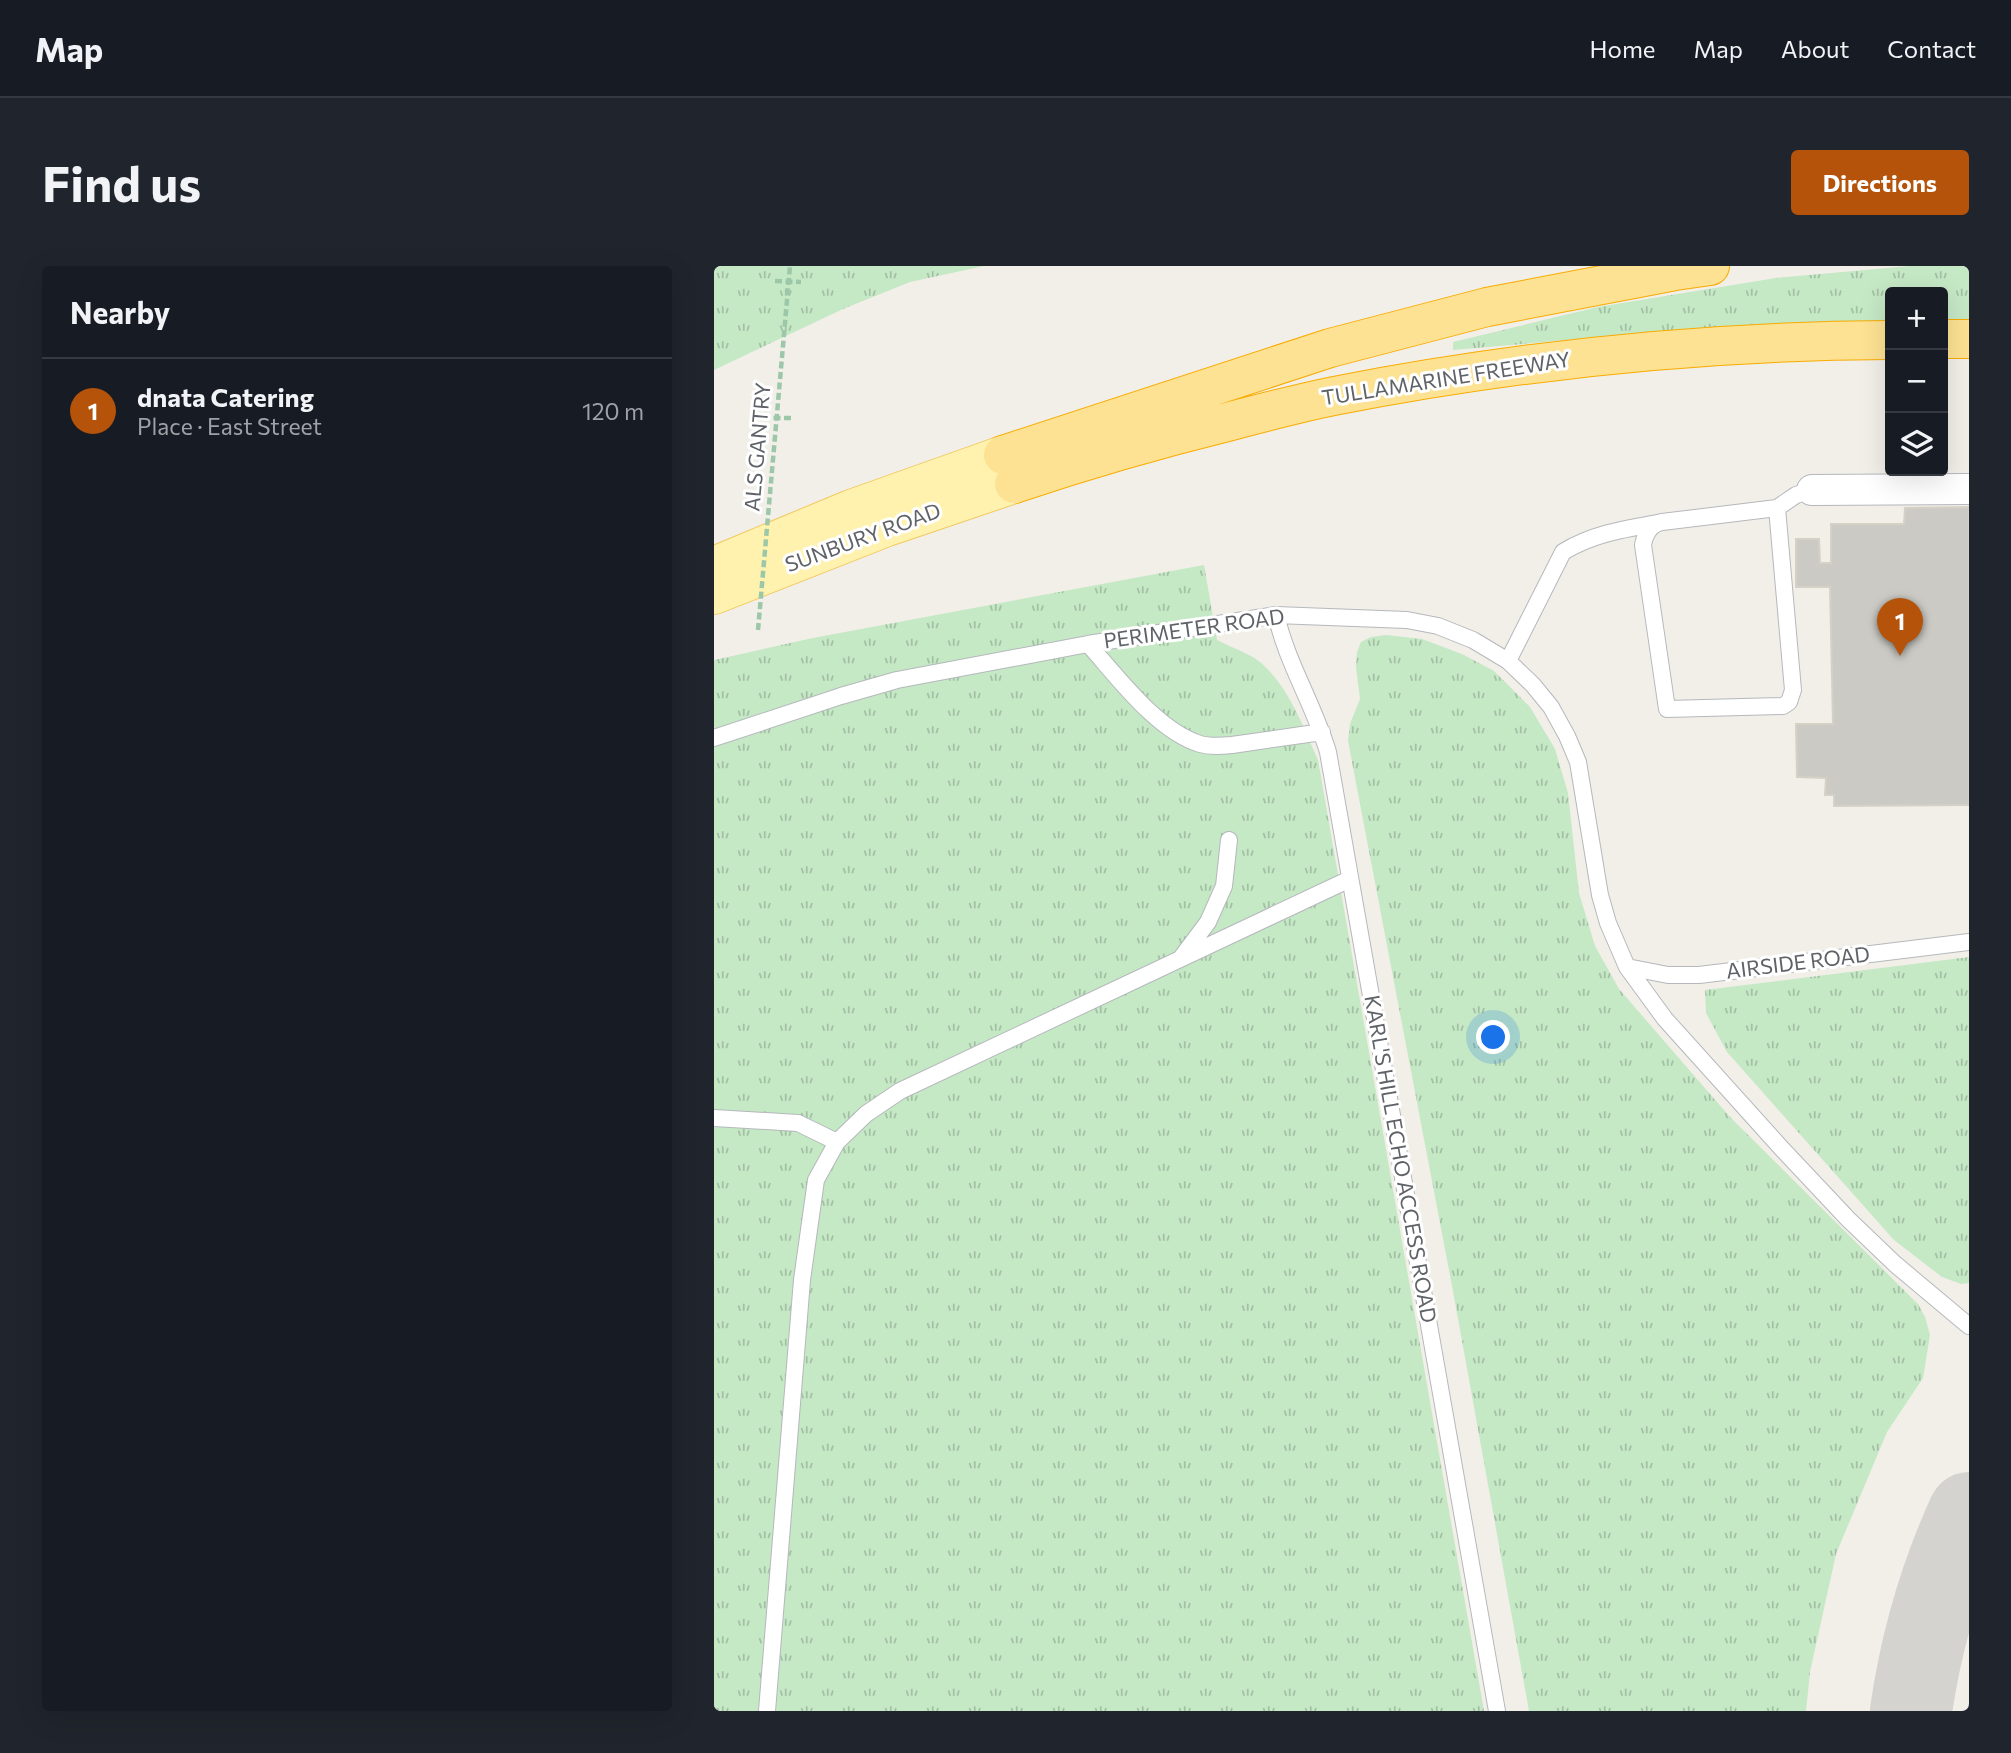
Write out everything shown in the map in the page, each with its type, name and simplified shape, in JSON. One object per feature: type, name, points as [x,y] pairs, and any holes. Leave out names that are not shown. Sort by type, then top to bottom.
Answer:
[{"type":"highway","points":[[1008,470],[1330,348],[1487,307],[1710,266]]},
{"type":"highway","points":[[1948,339],[1969,339]]},
{"type":"highway","name":"TULLAMARINE FREEWAY","points":[[1008,470],[1079,462],[1333,396],[1516,365],[1678,349],[1814,340],[1885,340]]},
{"type":"main road","name":"SUNBURY ROAD","points":[[714,566],[851,509],[1008,470]]},
{"type":"main road","name":"SUNBURY ROAD","points":[[714,595],[887,527],[1008,470]]},
{"type":"street","points":[[1812,491],[1969,489]]},
{"type":"lane","points":[[1508,661],[1563,552],[1580,541],[1657,523],[1777,508],[1796,495],[1812,491]]},
{"type":"lane","points":[[1657,523],[1648,530],[1643,545],[1667,709],[1783,706],[1789,702],[1793,690],[1777,508]]},
{"type":"lane","name":"PERIMETER ROAD","points":[[714,738],[897,680],[1088,644],[1276,615],[1407,620],[1437,626],[1473,640],[1508,661],[1533,685],[1551,707],[1567,736],[1578,762],[1600,895],[1608,923],[1628,967],[1665,1019],[1848,1219],[1895,1264],[1969,1326]]},
{"type":"lane","name":"KARL'S HILL ECHO ACCESS ROAD","points":[[1276,615],[1301,687],[1310,701],[1328,752],[1497,1711]]},
{"type":"lane","points":[[1088,644],[1148,711],[1180,735],[1200,744],[1225,746],[1322,732]]},
{"type":"lane","points":[[1180,960],[1208,922],[1224,886],[1229,840]]},
{"type":"lane","points":[[767,1711],[802,1280],[816,1181],[838,1142],[866,1114],[900,1091],[1350,879]]},
{"type":"lane","name":"AIRSIDE ROAD","points":[[1628,967],[1668,975],[1699,975],[1969,942]]},
{"type":"lane","points":[[714,1118],[798,1123],[838,1142]]},
{"type":"path","name":"ALS GANTRY","points":[[758,630],[790,266]]},
{"type":"path","points":[[775,281],[801,282]]},
{"type":"path","points":[[763,418],[790,418]]},
{"type":"green space","points":[[714,266],[984,266],[910,282],[843,309],[714,370]]},
{"type":"green space","points":[[1910,266],[1969,266],[1969,322],[1948,322],[1948,287],[1885,287],[1885,323],[1671,331],[1453,350],[1453,342],[1598,307],[1776,278]]},
{"type":"green space","points":[[1204,565],[1217,640],[1256,659],[1270,672],[1287,695],[1318,760],[1484,1711],[714,1711],[714,660],[813,638]]},
{"type":"green space","points":[[1386,635],[1422,639],[1462,654],[1494,671],[1530,707],[1555,749],[1568,793],[1579,893],[1595,946],[1619,989],[1730,1117],[1918,1304],[1925,1317],[1930,1335],[1923,1378],[1887,1432],[1836,1554],[1810,1672],[1806,1711],[1529,1711],[1453,1291],[1348,741],[1350,724],[1360,699],[1357,652],[1361,642],[1371,637]]},
{"type":"green space","points":[[1969,957],[1969,1283],[1961,1284],[1942,1277],[1894,1240],[1727,1052],[1706,1013],[1705,990]]},
{"type":"building","points":[[1969,507],[1969,805],[1834,806],[1834,795],[1825,795],[1826,778],[1797,777],[1796,724],[1833,724],[1830,587],[1796,587],[1796,539],[1819,539],[1820,563],[1831,563],[1831,524],[1904,524],[1905,508]]},
{"type":"taxiway","points":[[1911,1711],[1933,1610],[1969,1513]]},
{"type":"place","name":"dnata Catering","points":[[1900,656]]}]
